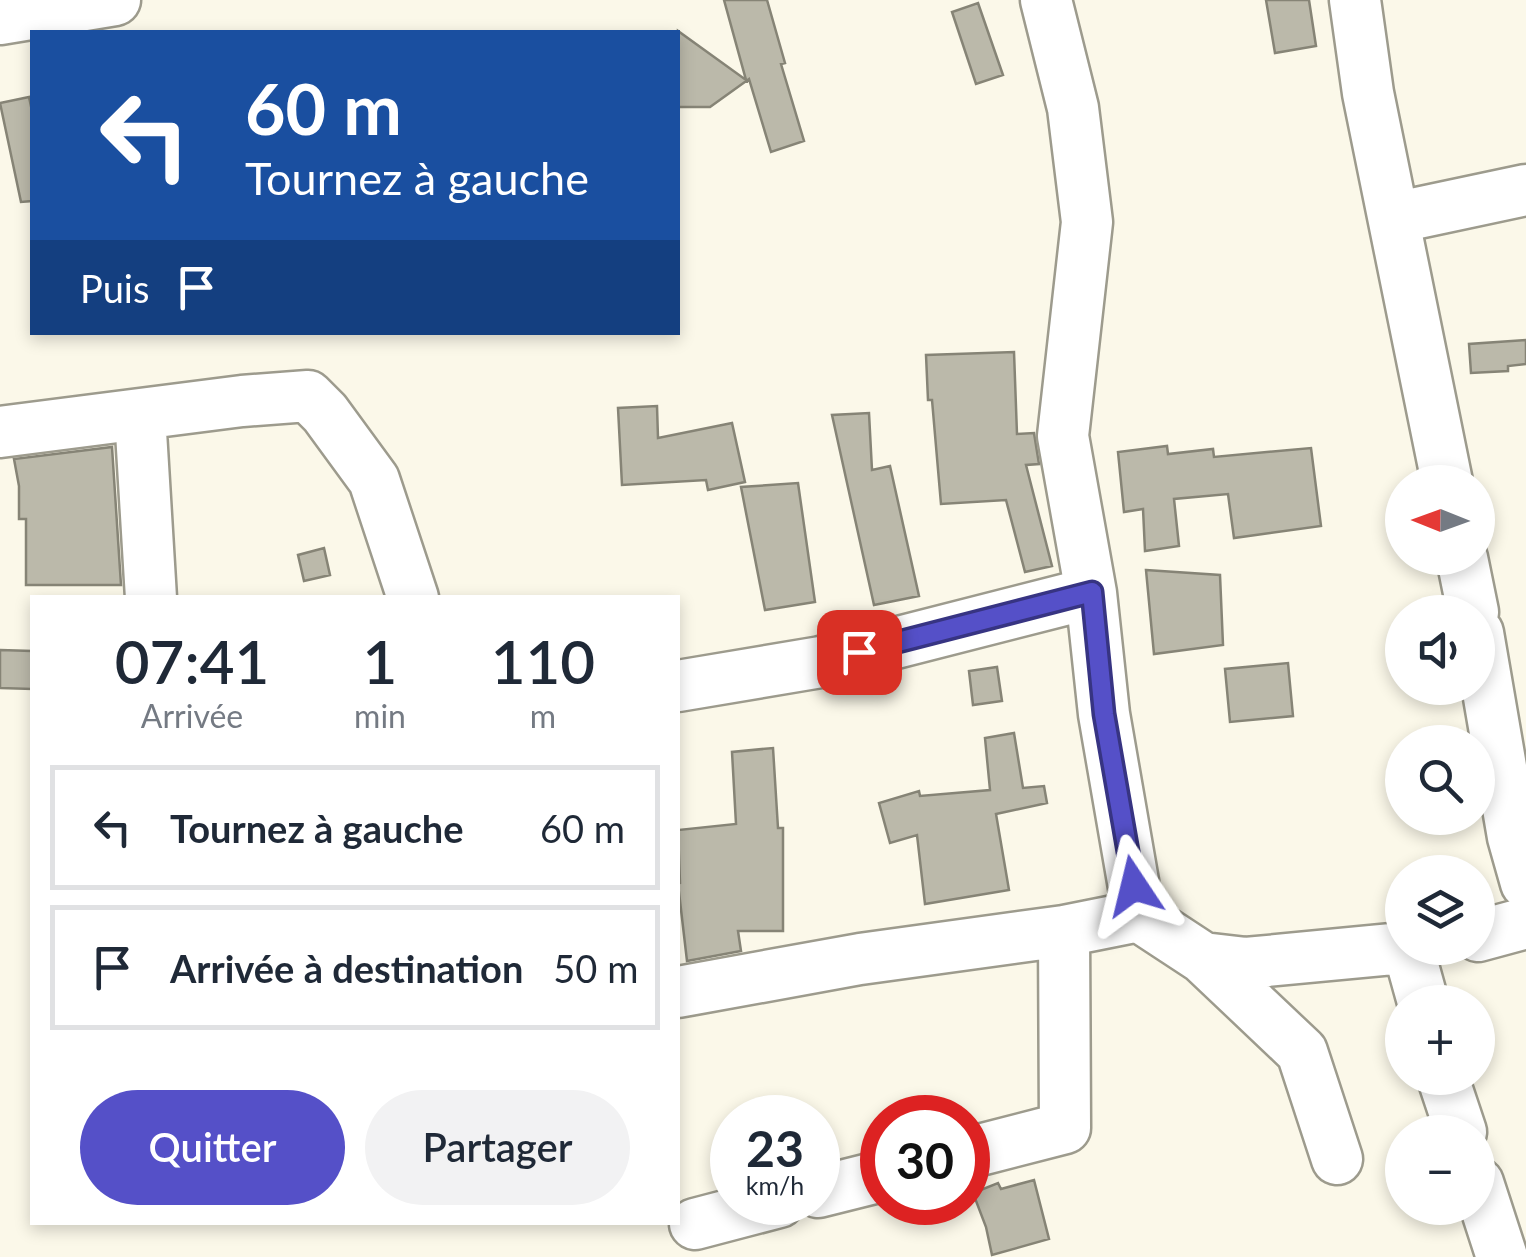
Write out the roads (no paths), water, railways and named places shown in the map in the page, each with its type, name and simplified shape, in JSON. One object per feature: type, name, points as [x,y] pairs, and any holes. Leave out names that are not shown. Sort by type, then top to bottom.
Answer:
[{"type":"street","points":[[0,19],[116,0]]},
{"type":"street","points":[[1046,0],[1073,108],[1087,222],[1063,436],[1092,592],[1104,714],[1139,916]]},
{"type":"street","points":[[1355,0],[1368,93],[1444,465]]},
{"type":"street","points":[[1394,218],[1526,190]]},
{"type":"street","points":[[0,432],[308,396],[374,480],[412,595]]},
{"type":"street","points":[[140,415],[150,595]]},
{"type":"street","points":[[680,686],[820,662],[1092,592]]},
{"type":"street","points":[[1490,705],[1513,837],[1526,883]]},
{"type":"street","points":[[680,992],[860,958],[1064,931],[1139,916],[1203,958],[1302,1052],[1337,1160]]},
{"type":"street","points":[[1495,931],[1526,923]]},
{"type":"street","points":[[990,1148],[1065,1128],[1064,931]]},
{"type":"street","points":[[1203,958],[1246,963],[1385,950]]},
{"type":"street","points":[[695,1224],[710,1220]]},
{"type":"street","points":[[1492,1225],[1502,1257]]}]
